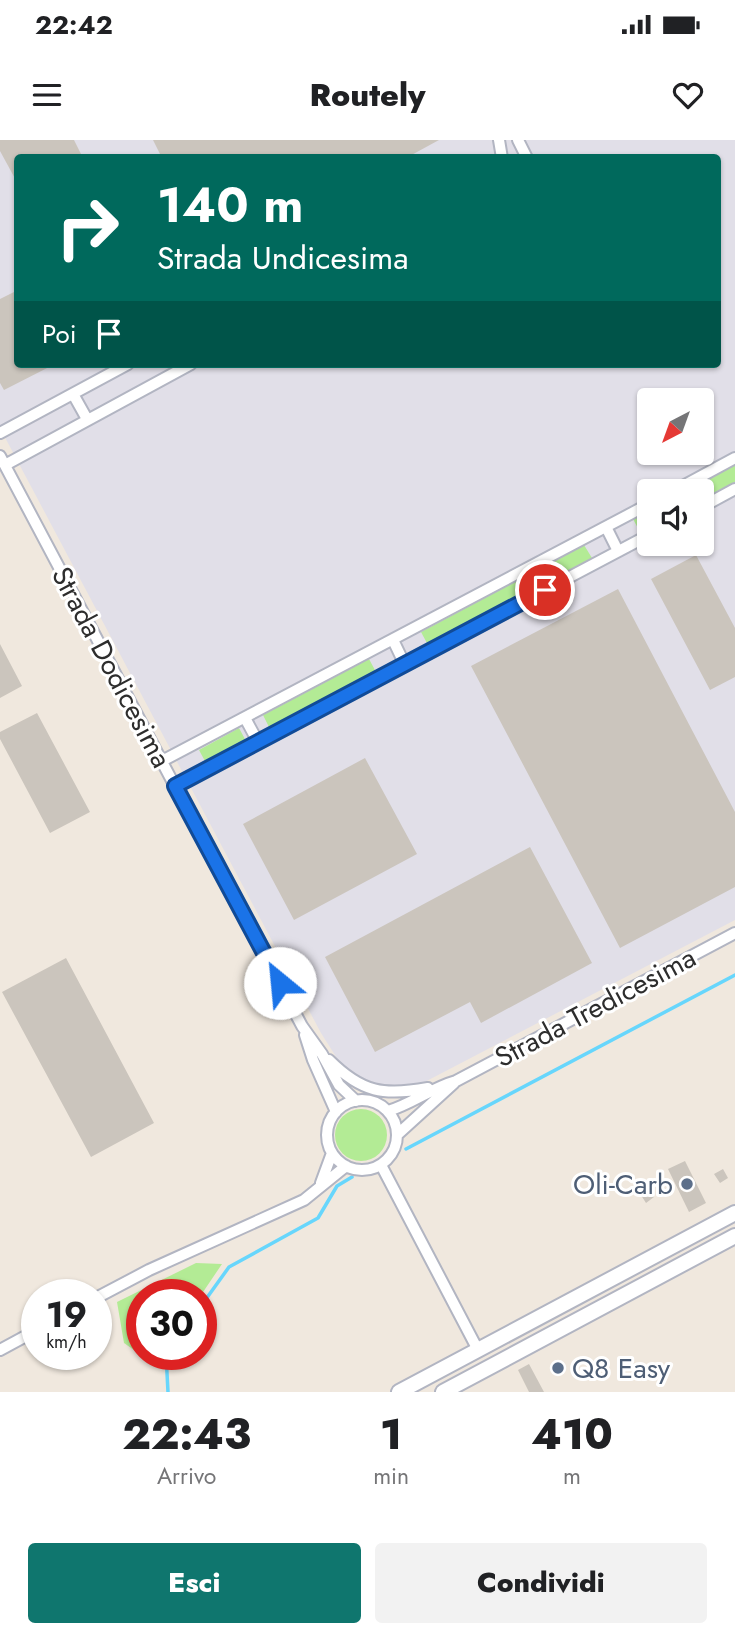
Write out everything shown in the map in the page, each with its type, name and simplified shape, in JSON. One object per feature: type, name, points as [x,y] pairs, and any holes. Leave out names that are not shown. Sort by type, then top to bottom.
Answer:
[{"type":"street","points":[[0,433],[121,368]]},
{"type":"street","points":[[2,460],[183,368]]},
{"type":"street","points":[[73,394],[87,419]]},
{"type":"street","points":[[696,479],[735,458]]},
{"type":"street","name":"Strada Dodicesima","points":[[2,460],[302,1026]]},
{"type":"street","points":[[714,500],[735,489]]},
{"type":"street","points":[[162,761],[637,510]]},
{"type":"street","points":[[606,527],[618,551]]},
{"type":"street","points":[[175,786],[637,541]]},
{"type":"street","points":[[393,640],[405,665]]},
{"type":"street","points":[[246,718],[258,742]]},
{"type":"street","name":"Strada Tredicesima","points":[[456,1081],[735,933]]},
{"type":"street","points":[[302,1026],[322,1054],[339,1086],[356,1101]]},
{"type":"street","points":[[302,1026],[313,1060],[336,1112]]},
{"type":"street","points":[[322,1054],[354,1081],[385,1092],[401,1093],[456,1081]]},
{"type":"street","points":[[398,1135],[456,1081]]},
{"type":"street","points":[[387,1111],[398,1108],[438,1086]]},
{"type":"street","points":[[320,1186],[332,1153],[327,1132],[336,1112],[356,1101],[375,1103],[394,1119],[398,1135],[396,1146],[390,1157],[381,1165],[364,1170],[346,1166],[332,1153]]},
{"type":"street","points":[[381,1165],[478,1350]]},
{"type":"street","points":[[112,1290],[149,1270],[294,1205],[346,1166]]},
{"type":"street","points":[[399,1392],[735,1213]]},
{"type":"street","points":[[443,1392],[735,1236]]},
{"type":"street","points":[[0,1350],[21,1339]]},
{"type":"shaded area","points":[[0,140],[735,140],[735,920],[417,1086],[390,1089],[364,1081],[340,1063],[321,1033],[0,428]]},
{"type":"green space","points":[[735,465],[735,482],[714,493],[714,479],[709,479]]},
{"type":"green space","points":[[584,545],[592,558],[428,645],[421,632]]},
{"type":"green space","points":[[369,659],[376,672],[270,729],[263,715]]},
{"type":"green space","points":[[239,728],[246,741],[206,763],[199,750]]},
{"type":"green space","points":[[361,1109],[380,1116],[387,1135],[380,1154],[361,1161],[342,1154],[335,1135],[342,1116]]},
{"type":"green space","points":[[196,1263],[222,1264],[212,1279],[164,1279]]},
{"type":"green space","points":[[126,1298],[126,1344],[124,1343],[117,1302]]},
{"type":"building","points":[[0,140],[74,140],[81,154],[14,154],[14,177],[0,151]]},
{"type":"building","points":[[153,140],[439,140],[413,154],[160,154]]},
{"type":"building","points":[[14,292],[14,368],[47,368],[4,390],[0,383],[0,299]]},
{"type":"building","points":[[697,556],[735,628],[735,677],[710,690],[651,579]]},
{"type":"building","points":[[618,589],[735,812],[735,887],[620,948],[471,666]]},
{"type":"building","points":[[0,644],[22,686],[0,698]]},
{"type":"building","points":[[37,713],[90,812],[50,833],[0,739],[0,732]]},
{"type":"building","points":[[365,758],[417,854],[294,920],[243,824]]},
{"type":"building","points":[[530,847],[592,963],[481,1023],[470,1002],[375,1052],[325,957]]},
{"type":"building","points":[[66,958],[154,1123],[91,1157],[2,992]]},
{"type":"building","points":[[685,1161],[706,1203],[689,1212],[668,1169]]},
{"type":"building","points":[[723,1169],[728,1178],[720,1183],[714,1174]]},
{"type":"building","points":[[648,1187],[654,1197],[646,1203],[639,1192]]},
{"type":"building","points":[[529,1364],[544,1392],[529,1392],[518,1370]]},
{"type":"waterway","points":[[406,1149],[735,975]]},
{"type":"waterway","points":[[217,1284],[229,1267],[318,1218],[337,1186],[352,1177]]},
{"type":"waterway","points":[[167,1370],[168,1392]]},
{"type":"place","name":"Oli-Carb","points":[[687,1184]]},
{"type":"place","name":"Q8 Easy","points":[[558,1368]]},
{"type":"route","points":[[280,983],[175,786],[545,590]]}]
